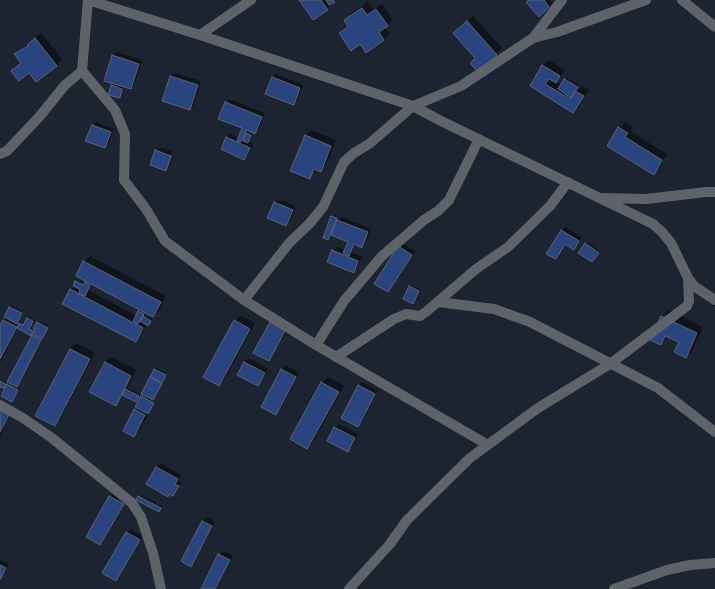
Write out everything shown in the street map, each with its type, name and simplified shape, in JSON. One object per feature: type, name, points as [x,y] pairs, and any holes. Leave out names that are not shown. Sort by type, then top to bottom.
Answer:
[{"type":"street","points":[[488,445],[336,357],[244,300],[165,241],[146,209],[124,180],[125,134],[115,110],[82,71],[88,0],[200,35],[413,106],[653,224],[671,243],[688,278],[694,286],[715,300]]},
{"type":"street","points":[[200,35],[252,0]]},
{"type":"street","points":[[244,300],[290,242],[310,222],[323,206],[344,162],[354,152],[369,144],[413,106],[461,86],[533,38],[562,0]]},
{"type":"street","points":[[533,38],[557,32],[646,0]]},
{"type":"street","points":[[682,0],[715,27]]},
{"type":"street","points":[[0,154],[7,150],[40,116],[65,85],[82,71]]},
{"type":"street","points":[[316,345],[344,301],[382,256],[449,200],[479,139]]},
{"type":"street","points":[[336,357],[394,319],[406,314],[420,316],[427,311],[476,269],[508,247],[550,206],[568,182]]},
{"type":"street","points":[[600,198],[646,199],[715,192]]},
{"type":"street","points":[[350,589],[390,544],[407,520],[470,458],[538,408],[610,364],[687,306],[689,301],[688,278]]},
{"type":"street","points":[[438,302],[494,309],[530,322],[658,388],[715,432]]},
{"type":"street","points":[[0,405],[23,418],[52,438],[132,503],[141,517],[153,553],[161,589]]},
{"type":"street","points":[[614,589],[667,570],[690,565],[715,563]]},
{"type":"building","points":[[299,0],[321,0],[328,10],[313,20]]},
{"type":"building","points":[[326,0],[333,0],[335,2],[329,5]]},
{"type":"building","points":[[529,0],[544,0],[549,7],[539,17],[526,2]]},
{"type":"building","points":[[362,8],[367,15],[376,9],[388,26],[379,32],[384,40],[366,53],[360,44],[351,51],[339,33],[348,27],[344,20]]},
{"type":"building","points":[[467,21],[497,55],[478,72],[470,63],[475,58],[453,33]]},
{"type":"building","points":[[35,38],[57,66],[36,82],[29,73],[19,81],[11,71],[21,63],[14,54],[28,46],[27,45]]},
{"type":"building","points":[[112,55],[139,64],[131,89],[104,81]]},
{"type":"building","points":[[542,65],[560,76],[556,83],[549,79],[545,84],[570,99],[575,91],[584,96],[573,113],[530,86]]},
{"type":"building","points":[[170,76],[198,85],[190,110],[162,101]]},
{"type":"building","points":[[272,77],[300,88],[294,105],[265,94]]},
{"type":"building","points":[[564,79],[578,87],[571,98],[558,89]]},
{"type":"building","points":[[111,85],[122,89],[120,98],[108,95]]},
{"type":"building","points":[[225,102],[262,117],[255,134],[246,130],[241,142],[237,141],[242,128],[218,119]]},
{"type":"building","points":[[92,125],[111,132],[105,148],[85,141]]},
{"type":"building","points":[[618,127],[628,133],[625,137],[662,160],[654,175],[607,146]]},
{"type":"building","points":[[246,133],[251,135],[248,143],[243,141]]},
{"type":"building","points":[[305,135],[331,146],[321,172],[314,169],[310,179],[290,171]]},
{"type":"building","points":[[226,137],[250,148],[244,160],[221,149]]},
{"type":"building","points":[[155,150],[171,156],[166,171],[150,165]]},
{"type":"building","points":[[274,202],[293,210],[286,226],[267,218]]},
{"type":"building","points":[[331,216],[337,218],[328,240],[323,238]]},
{"type":"building","points":[[337,220],[368,232],[362,248],[354,244],[349,256],[343,253],[348,242],[331,235]]},
{"type":"building","points":[[561,230],[579,241],[574,250],[565,244],[556,259],[546,254]]},
{"type":"building","points":[[585,243],[599,253],[592,262],[578,253]]},
{"type":"building","points":[[398,246],[412,255],[388,292],[374,284]]},
{"type":"building","points":[[332,250],[358,261],[354,273],[327,262]]},
{"type":"building","points":[[83,261],[161,302],[153,317],[76,276]]},
{"type":"building","points":[[75,281],[83,285],[85,282],[90,285],[85,296],[79,294],[80,289],[73,286]]},
{"type":"building","points":[[409,286],[419,291],[413,304],[403,299]]},
{"type":"building","points":[[70,289],[143,328],[136,342],[62,304]]},
{"type":"building","points":[[9,307],[22,313],[17,324],[4,317]]},
{"type":"building","points":[[138,311],[144,314],[138,324],[133,321]]},
{"type":"building","points":[[143,316],[151,321],[148,326],[140,321]]},
{"type":"building","points":[[661,316],[697,333],[686,358],[674,352],[679,342],[665,336],[661,345],[650,340]]},
{"type":"building","points":[[27,318],[33,321],[29,329],[33,331],[31,336],[17,328],[19,323],[23,325]]},
{"type":"building","points":[[3,320],[17,327],[0,359],[0,325]]},
{"type":"building","points":[[234,320],[250,329],[219,386],[203,377]]},
{"type":"building","points":[[37,322],[48,328],[42,339],[33,334],[35,330],[33,329]]},
{"type":"building","points":[[270,322],[285,331],[269,361],[253,353]]},
{"type":"building","points":[[32,335],[41,340],[17,387],[7,382]]},
{"type":"building","points":[[70,349],[90,359],[55,426],[35,416]]},
{"type":"building","points":[[105,362],[131,376],[116,406],[89,392]]},
{"type":"building","points":[[244,362],[265,373],[258,386],[237,375]]},
{"type":"building","points":[[154,369],[166,375],[162,383],[150,377]]},
{"type":"building","points":[[281,369],[296,377],[276,415],[261,407]]},
{"type":"building","points":[[150,377],[162,384],[153,400],[141,394]]},
{"type":"building","points":[[0,381],[6,384],[4,388],[0,387]]},
{"type":"building","points":[[321,382],[339,392],[307,449],[290,439]]},
{"type":"building","points":[[7,384],[18,390],[12,402],[1,396]]},
{"type":"building","points":[[358,385],[375,394],[358,427],[341,418]]},
{"type":"building","points":[[125,389],[139,396],[136,402],[122,395]]},
{"type":"building","points":[[141,396],[154,403],[148,414],[135,407]]},
{"type":"building","points":[[134,409],[145,415],[134,437],[123,431]]},
{"type":"building","points":[[0,410],[9,415],[0,432]]},
{"type":"building","points":[[334,427],[355,438],[348,452],[327,441]]},
{"type":"building","points":[[156,467],[178,479],[175,484],[179,486],[173,496],[169,494],[168,497],[146,484]]},
{"type":"building","points":[[109,496],[124,504],[100,545],[86,537]]},
{"type":"building","points":[[138,496],[161,508],[159,512],[136,500]]},
{"type":"building","points":[[202,521],[212,526],[191,567],[181,561]]},
{"type":"building","points":[[126,532],[140,540],[116,581],[102,573]]},
{"type":"building","points":[[218,554],[230,560],[215,589],[201,589]]},
{"type":"building","points":[[0,565],[6,568],[0,580]]}]
